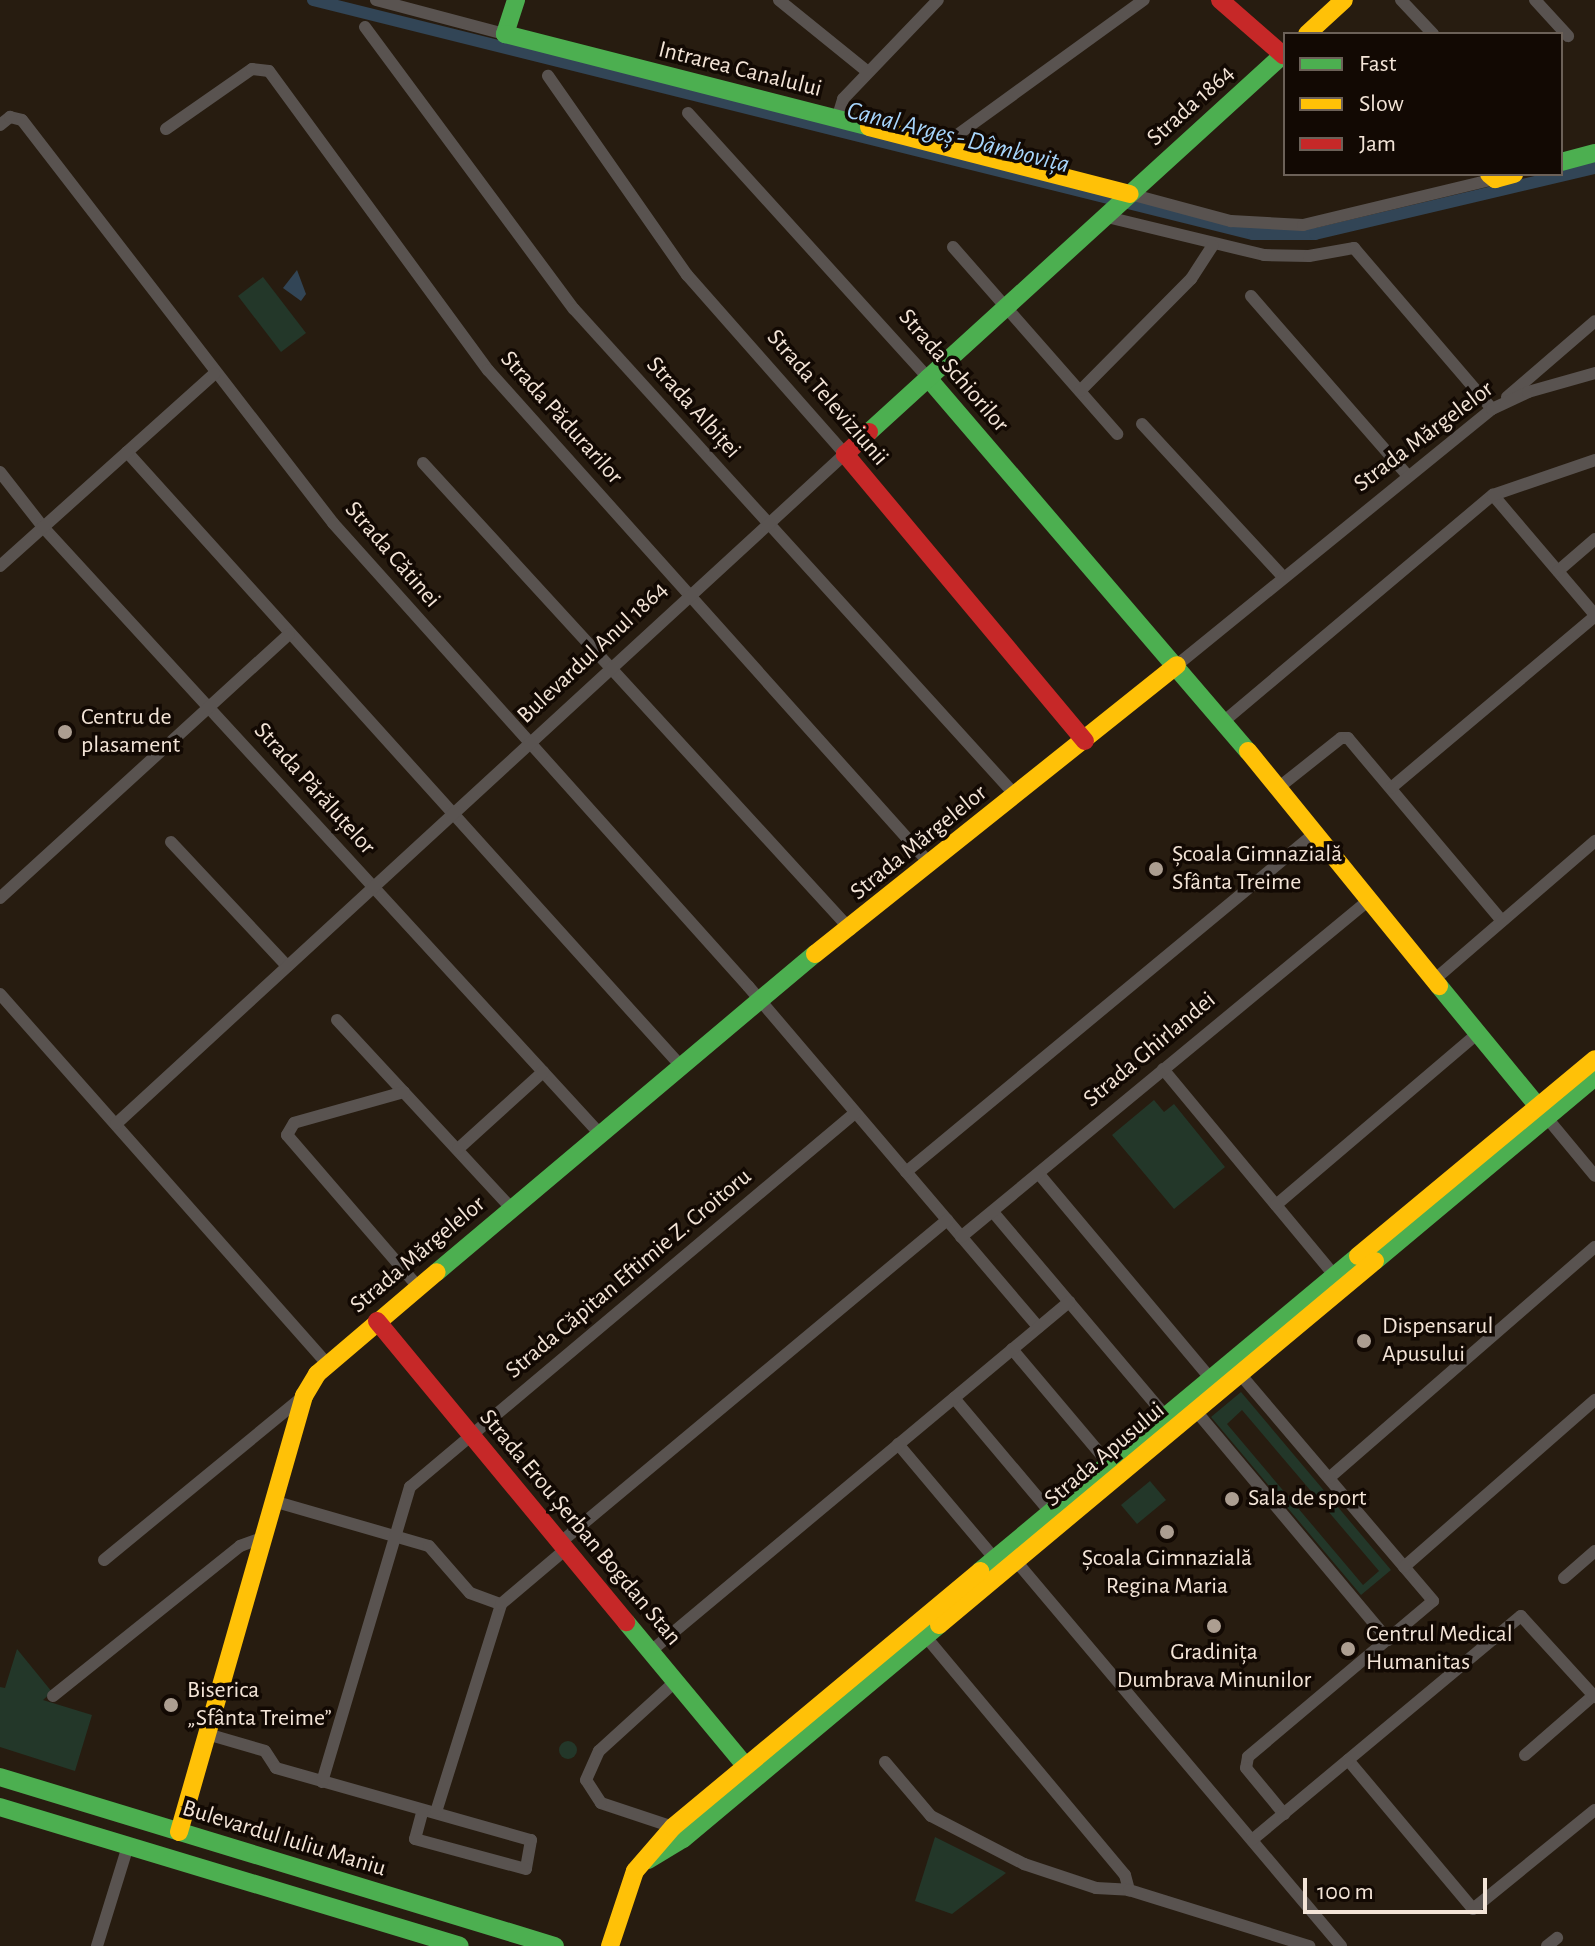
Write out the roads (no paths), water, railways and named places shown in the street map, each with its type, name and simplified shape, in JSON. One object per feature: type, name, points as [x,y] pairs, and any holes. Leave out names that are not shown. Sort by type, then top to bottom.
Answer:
[{"type":"street","name":"Intrarea Canalului","points":[[376,0],[1231,221],[1303,225],[1499,176]]},
{"type":"street","points":[[505,34],[516,0]]},
{"type":"street","points":[[779,0],[868,72]]},
{"type":"street","points":[[837,119],[843,99],[938,0]]},
{"type":"street","points":[[942,146],[1144,0]]},
{"type":"street","points":[[1220,0],[1283,53]]},
{"type":"street","points":[[1309,32],[1344,0]]},
{"type":"street","points":[[1401,0],[1431,32]]},
{"type":"street","points":[[1535,0],[1568,36]]},
{"type":"street","name":"Strada Albiței","points":[[365,27],[574,309],[1016,796]]},
{"type":"street","name":"Strada 1864","points":[[1103,216],[1283,55]]},
{"type":"street","name":"Strada Pădurarilor","points":[[166,129],[252,69],[269,71],[488,370],[931,865]]},
{"type":"street","name":"Strada Televiziunii","points":[[548,76],[687,275],[845,454],[1085,741]]},
{"type":"street","name":"Strada Schiorilor","points":[[688,113],[928,378],[1177,665]]},
{"type":"street","name":"Strada Cătinei","points":[[0,125],[16,116],[333,523],[532,742],[761,1002],[1038,1327]]},
{"type":"street","points":[[1563,161],[1595,153]]},
{"type":"street","points":[[1103,216],[1213,245],[1282,257],[1354,248],[1492,409],[1595,321]]},
{"type":"street","name":"Bulevardul Anul 1864","points":[[116,1124],[1103,216]]},
{"type":"street","points":[[1080,391],[1191,279],[1213,245]]},
{"type":"street","points":[[953,247],[1117,434]]},
{"type":"street","points":[[1251,296],[1408,476]]},
{"type":"street","name":"Strada Mărgelelor","points":[[104,1560],[304,1396],[327,1364],[680,1065],[1085,741],[1492,409],[1544,386],[1595,373]]},
{"type":"street","points":[[0,566],[214,374]]},
{"type":"street","points":[[1142,424],[1284,578]]},
{"type":"street","points":[[127,452],[680,1065]]},
{"type":"street","points":[[1223,722],[1493,495],[1595,460]]},
{"type":"street","points":[[423,463],[851,930]]},
{"type":"street","name":"Strada Părăluțelor","points":[[0,472],[43,527],[599,1133]]},
{"type":"street","points":[[1391,788],[1595,616],[1493,495]]},
{"type":"street","points":[[1558,571],[1595,539]]},
{"type":"street","points":[[0,898],[289,634]]},
{"type":"street","points":[[1177,665],[1595,1176]]},
{"type":"street","points":[[1278,788],[1344,737],[1391,788],[1502,921]]},
{"type":"street","points":[[906,1172],[1315,833]]},
{"type":"street","points":[[1434,980],[1595,841]]},
{"type":"street","points":[[171,842],[287,966]]},
{"type":"street","name":"Strada Ghirlandei","points":[[961,1237],[1369,900]]},
{"type":"street","points":[[0,994],[327,1364]]},
{"type":"street","points":[[337,1020],[511,1208]]},
{"type":"street","points":[[1276,1205],[1478,1033]]},
{"type":"street","name":"Strada Apusului","points":[[751,1773],[926,1637],[1109,1464],[1166,1417],[1236,1368],[1542,1112],[1595,1059]]},
{"type":"street","points":[[1163,1069],[1340,1281]]},
{"type":"street","points":[[458,1149],[543,1072]]},
{"type":"street","name":"Strada Apusului","points":[[1542,1112],[1595,1077]]},
{"type":"street","points":[[404,1092],[294,1123],[287,1135],[418,1287]]},
{"type":"street","name":"Strada Căpitan Eftimie Z. Croitoru","points":[[322,1782],[410,1487],[855,1113]]},
{"type":"street","points":[[1039,1174],[1215,1385]]},
{"type":"street","points":[[993,1212],[1166,1417]]},
{"type":"street","points":[[436,1812],[501,1604],[564,1546],[947,1220]]},
{"type":"street","points":[[1329,1478],[1595,1247]]},
{"type":"street","points":[[651,1651],[1069,1302]]},
{"type":"street","name":"Strada Erou Șerban Bogdan Stan","points":[[377,1321],[751,1773]]},
{"type":"street","points":[[1012,1349],[1109,1464]]},
{"type":"street","points":[[1236,1368],[1433,1601],[1245,1762],[1284,1814]]},
{"type":"street","name":"Strada Apusului","points":[[1055,1518],[1196,1411],[1215,1385]]},
{"type":"street","name":"Strada Mărgelelor","points":[[179,1832],[304,1396]]},
{"type":"street","points":[[954,1398],[1055,1518]]},
{"type":"street","points":[[1404,1567],[1595,1400]]},
{"type":"street","points":[[1196,1411],[1388,1640]]},
{"type":"street","points":[[898,1444],[1252,1840],[1341,1946]]},
{"type":"street","points":[[273,1501],[429,1546],[470,1593],[501,1604]]},
{"type":"street","points":[[53,1696],[240,1546],[262,1538]]},
{"type":"street","points":[[1564,1578],[1595,1551]]},
{"type":"street","name":"Strada Apusului","points":[[610,1946],[630,1882],[642,1863],[1005,1564]]},
{"type":"street","points":[[1252,1840],[1521,1616],[1594,1696],[1525,1755]]},
{"type":"street","points":[[926,1637],[1125,1875],[1129,1890]]},
{"type":"street","points":[[676,1681],[599,1751],[586,1780],[601,1803],[678,1833]]},
{"type":"street","points":[[207,1734],[265,1751],[276,1768],[422,1812],[436,1812],[531,1840],[526,1869],[415,1839],[422,1812]]},
{"type":"street","points":[[1348,1760],[1468,1907],[1478,1908],[1595,1810]]},
{"type":"street","points":[[885,1762],[931,1816],[1033,1868],[1096,1888],[1129,1890],[1309,1946]]},
{"type":"street","name":"Bulevardul Iuliu Maniu","points":[[0,1777],[555,1946]]},
{"type":"street","points":[[0,1807],[459,1946]]},
{"type":"street","points":[[97,1946],[128,1846]]},
{"type":"water","points":[[297,270],[306,294],[301,301],[283,288]]},
{"type":"waterway","name":"Canal Argeș - Dâmbovița","points":[[313,0],[1253,234],[1315,234],[1561,176]]},
{"type":"waterway","name":"Canal Argeș - Dâmbovița","points":[[1563,176],[1595,168]]},
{"type":"place","name":"Centru de plasament","points":[[65,732]]},
{"type":"place","name":"Școala Gimnazială Sfânta Treime","points":[[1156,869]]},
{"type":"place","name":"Dispensarul Apusului","points":[[1364,1341]]},
{"type":"place","name":"Sala de sport","points":[[1232,1499]]},
{"type":"place","name":"Școala Gimnazială Regina Maria","points":[[1167,1532]]},
{"type":"place","name":"Gradinița Dumbrava Minunilor","points":[[1214,1626]]},
{"type":"place","name":"Centrul Medical Humanitas","points":[[1348,1649]]},
{"type":"place","name":"Biserica „Sfânta Treime”","points":[[171,1705]]}]
